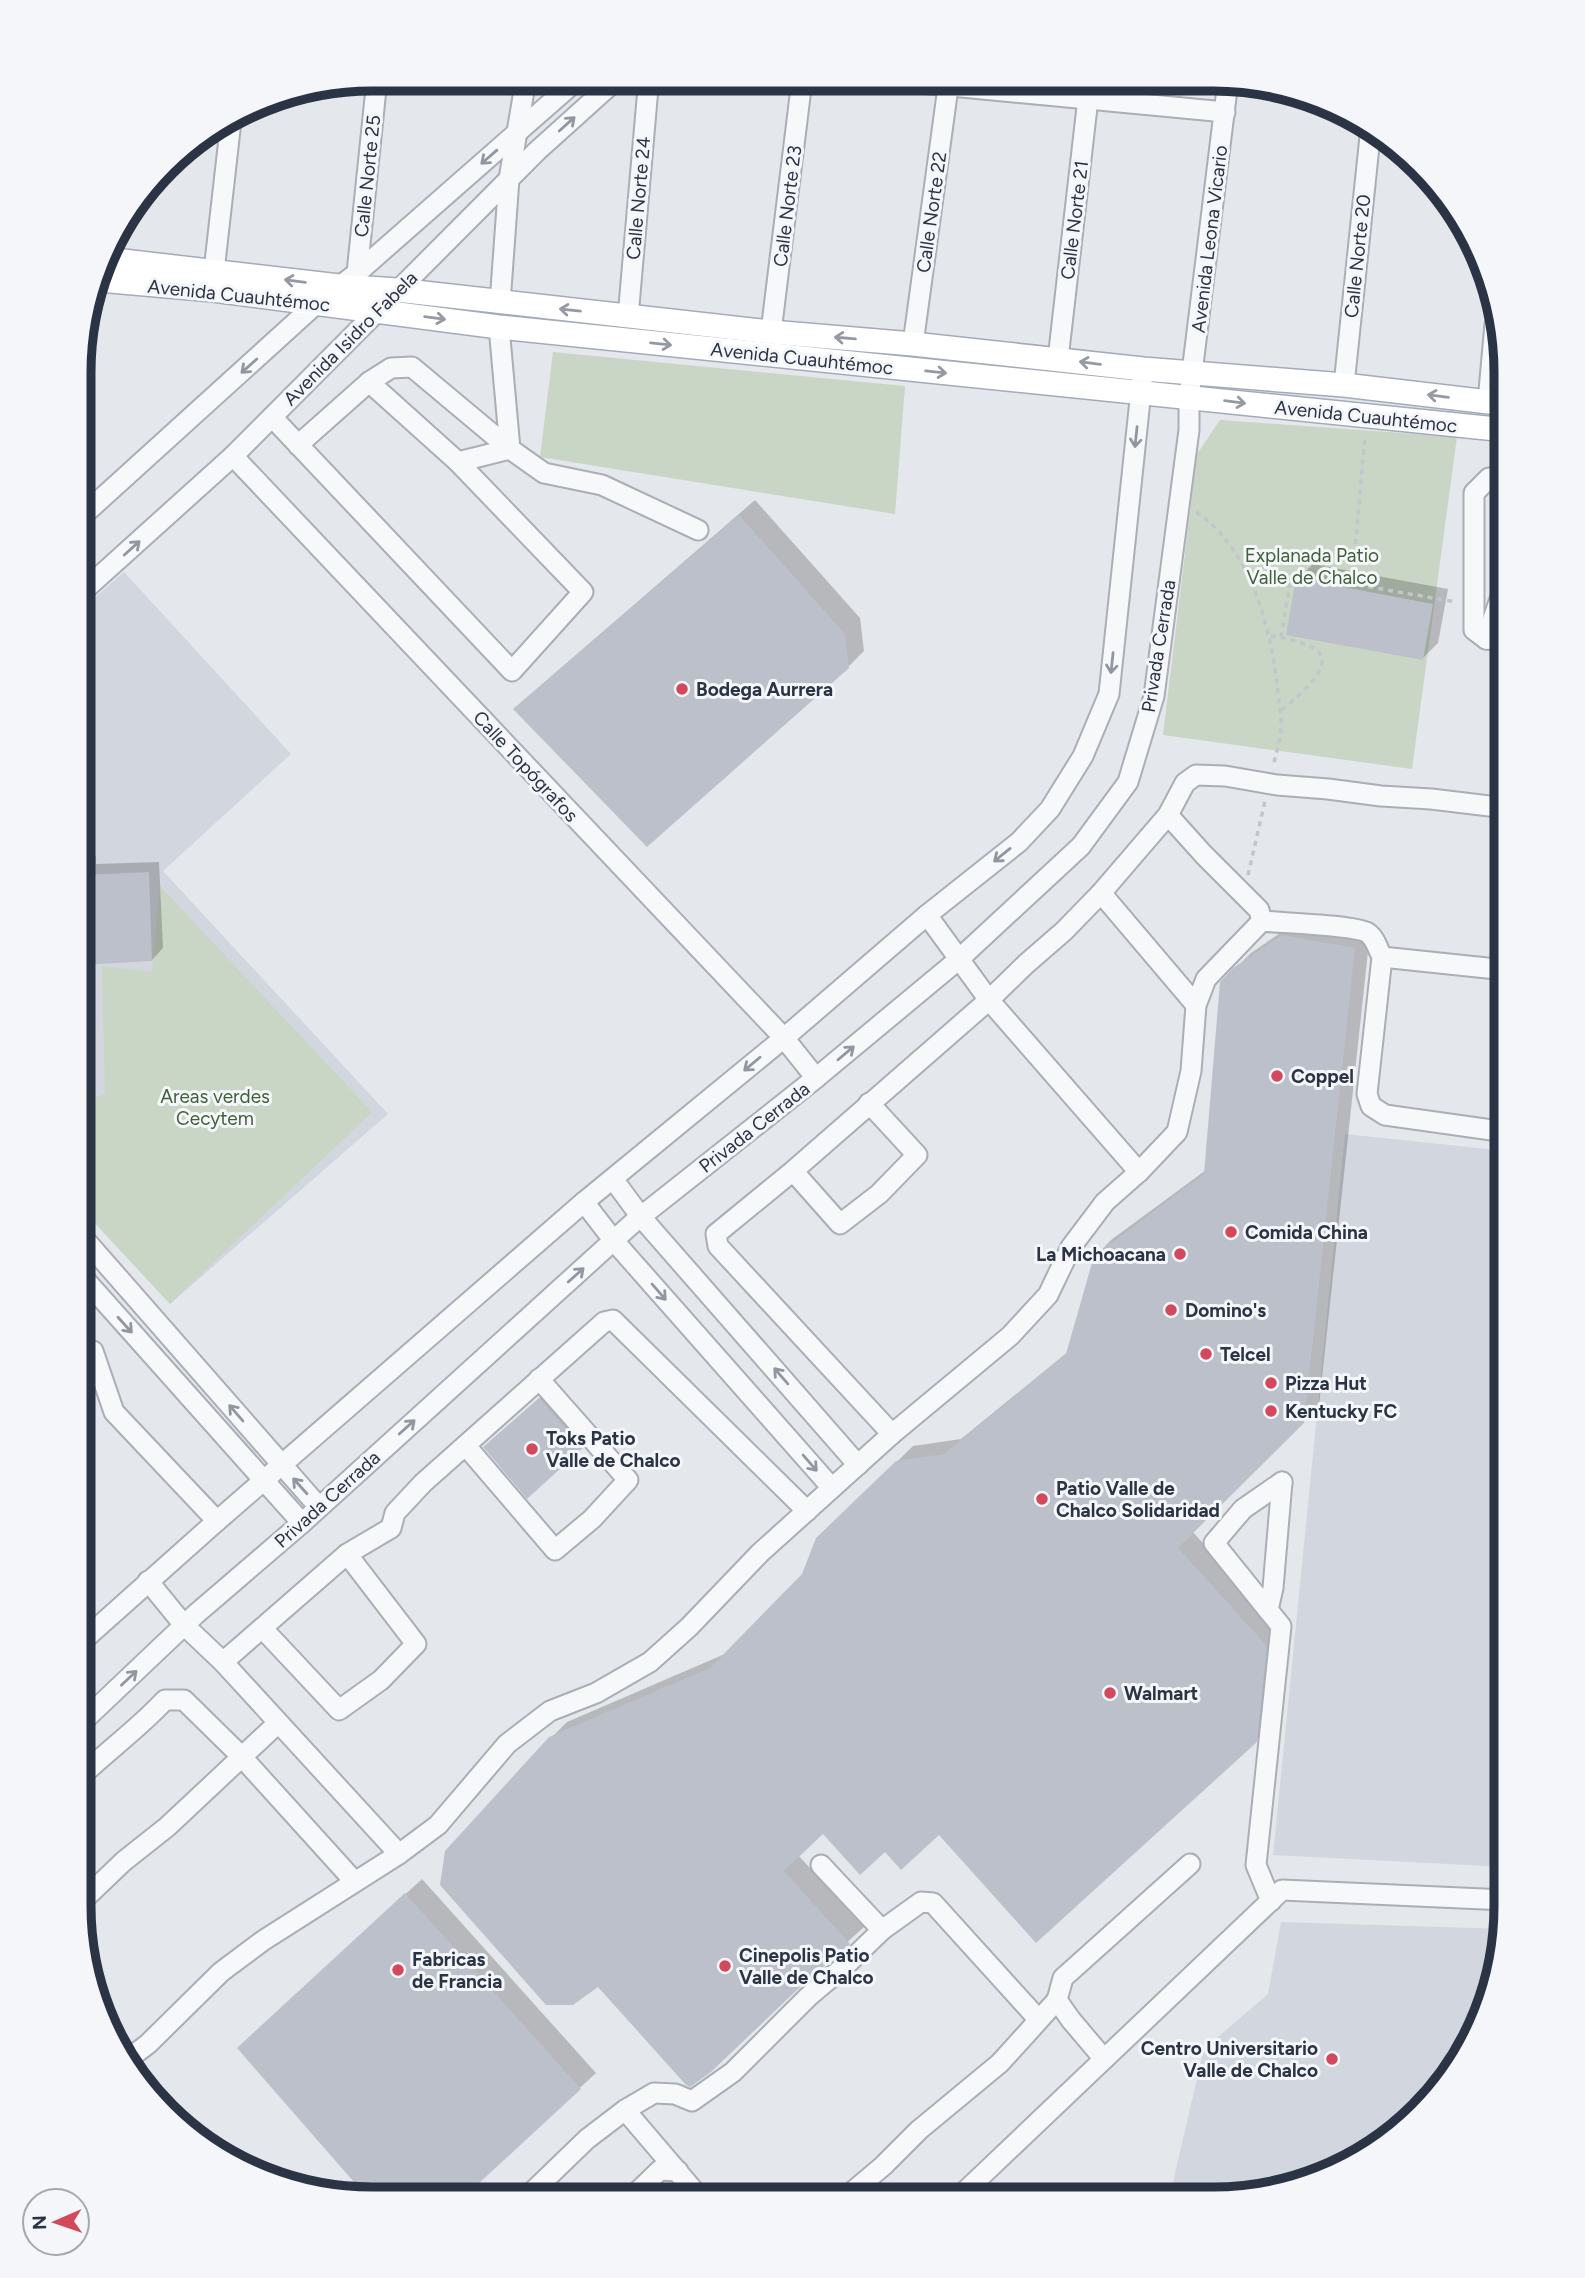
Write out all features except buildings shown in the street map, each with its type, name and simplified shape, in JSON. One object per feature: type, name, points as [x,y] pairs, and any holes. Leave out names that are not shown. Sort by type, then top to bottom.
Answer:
[{"type":"main road","name":"Avenida Cuauhtémoc","points":[[114,260],[214,271],[348,279],[397,289],[500,303],[628,317],[1143,369],[1344,385],[1494,403]]},
{"type":"main road","name":"Avenida Cuauhtémoc","points":[[106,281],[213,290],[499,327],[1494,429]]},
{"type":"street","name":"Calle Norte 25","points":[[348,279],[375,91]]},
{"type":"street","points":[[500,303],[509,179],[524,91]]},
{"type":"street","name":"Avenida Isidro Fabela","points":[[91,508],[317,303],[564,91]]},
{"type":"street","name":"Avenida Isidro Fabela","points":[[91,584],[233,456],[537,151],[604,91]]},
{"type":"street","name":"Calle Norte 24","points":[[628,317],[648,91]]},
{"type":"street","name":"Calle Norte 23","points":[[771,332],[801,91]]},
{"type":"street","name":"Calle Norte 22","points":[[913,344],[948,91]]},
{"type":"street","name":"Calle Norte 21","points":[[1058,359],[1089,91]]},
{"type":"street","points":[[1095,91],[1225,112]]},
{"type":"street","name":"Avenida Leona Vicario","points":[[1189,397],[1227,92]]},
{"type":"street","points":[[214,271],[230,130]]},
{"type":"street","name":"Calle Norte 20","points":[[1344,385],[1370,139]]},
{"type":"street","points":[[499,327],[510,449]]},
{"type":"street","points":[[298,445],[369,382],[391,368],[412,367],[510,449],[544,473],[602,485],[698,530]]},
{"type":"street","points":[[91,1633],[584,1202],[927,915],[1019,842],[1050,809],[1083,756],[1109,694],[1143,369]]},
{"type":"street","points":[[272,417],[512,671],[583,592],[458,462],[369,382]]},
{"type":"street","name":"Privada Cerrada","points":[[91,1714],[184,1625],[302,1523],[641,1217],[816,1078],[958,960],[1081,846],[1128,782],[1154,696],[1189,430],[1189,397]]},
{"type":"street","points":[[458,462],[510,449]]},
{"type":"street","name":"Calle Topógrafos","points":[[233,456],[783,1038],[816,1078]]},
{"type":"street","points":[[1494,478],[1489,478],[1474,494],[1473,605],[1474,630],[1494,639]]},
{"type":"street","points":[[892,1434],[718,1246],[716,1234],[793,1171],[1065,931],[1101,894],[1168,815],[1185,783],[1196,775],[1494,807]]},
{"type":"street","points":[[1168,815],[1259,910],[1262,921]]},
{"type":"street","points":[[1101,894],[1196,1005]]},
{"type":"street","points":[[927,915],[989,1000],[1139,1172]]},
{"type":"street","points":[[134,2055],[221,1972],[264,1940],[399,1854],[438,1825],[507,1744],[550,1712],[596,1693],[650,1662],[689,1627],[760,1553],[892,1434],[1010,1336],[1048,1295],[1071,1247],[1105,1202],[1139,1172],[1177,1132],[1191,1072],[1196,1005],[1206,979],[1262,921]]},
{"type":"street","points":[[1262,921],[1366,932],[1374,939],[1382,957],[1367,1094],[1371,1106],[1385,1115],[1494,1130]]},
{"type":"street","points":[[1382,957],[1494,969]]},
{"type":"street","points":[[793,1171],[840,1224],[879,1194],[917,1155],[869,1103]]},
{"type":"street","points":[[613,1179],[641,1217],[858,1465]]},
{"type":"street","points":[[584,1202],[614,1241],[832,1488]]},
{"type":"street","points":[[91,1247],[319,1507]]},
{"type":"street","points":[[91,1286],[302,1523]]},
{"type":"street","points":[[223,1662],[348,1554],[391,1528],[395,1513],[423,1483],[604,1322],[613,1320],[807,1511]]},
{"type":"street","points":[[93,1351],[114,1412],[217,1521]]},
{"type":"street","points":[[466,1446],[555,1550],[592,1519],[628,1480],[539,1379]]},
{"type":"street","points":[[1268,1610],[1273,1588],[1282,1482],[1243,1509],[1214,1543],[1268,1610],[1281,1626],[1256,1865],[1271,1901]]},
{"type":"street","points":[[264,1629],[339,1710],[380,1680],[416,1644],[348,1554]]},
{"type":"street","points":[[148,1581],[184,1625],[223,1662],[399,1854]]},
{"type":"street","points":[[91,1767],[143,1724],[165,1700],[184,1700],[241,1756],[355,1882]]},
{"type":"street","points":[[91,1893],[278,1723]]},
{"type":"street","points":[[858,2187],[919,2130],[1000,2063],[1057,2000],[1063,1978],[1190,1864]]},
{"type":"street","points":[[821,1865],[883,1930]]},
{"type":"street","points":[[970,2187],[1282,1890],[1494,1899]]},
{"type":"street","points":[[537,2187],[587,2139],[625,2110],[654,2093],[675,2094],[692,2101],[733,2072],[808,1997],[847,1965],[883,1930],[921,1902],[933,1903],[1038,2020]]},
{"type":"street","points":[[1057,2000],[1104,2059]]},
{"type":"street","points":[[625,2110],[691,2187]]},
{"type":"street","points":[[642,2187],[660,2170],[678,2171]]},
{"type":"path","points":[[1352,584],[1367,417]]},
{"type":"path","points":[[1179,500],[1214,523],[1226,539],[1254,587],[1274,657],[1281,730],[1243,895]]},
{"type":"path","points":[[1281,637],[1291,578],[1295,574],[1473,605]]},
{"type":"path","points":[[1270,636],[1317,648],[1323,657],[1317,676],[1280,712]]},
{"type":"shaded area","points":[[124,572],[291,754],[163,871],[388,1114],[170,1304],[91,1219],[91,601]]},
{"type":"shaded area","points":[[1345,1134],[1494,1150],[1494,1866],[1273,1855]]},
{"type":"shaded area","name":"Centro Universitario Valle de Chalco","points":[[1281,1922],[1493,1929],[1489,1961],[1479,1997],[1465,2031],[1436,2077],[1412,2105],[1384,2129],[1321,2166],[1268,2182],[1213,2187],[1172,2187],[1204,2049],[1268,1994]]},
{"type":"green space","points":[[553,352],[905,386],[895,514],[540,457]]},
{"type":"green space","name":"Explanada Patio Valle de Chalco","points":[[1220,420],[1457,437],[1412,769],[1163,735],[1197,454]]},
{"type":"green space","name":"Areas verdes Cecytem","points":[[160,886],[372,1112],[170,1304],[91,1219],[91,1099],[105,1094],[102,966],[152,972]]},
{"type":"place","name":"Bodega Aurrera","points":[[682,689]]},
{"type":"place","name":"Coppel","points":[[1277,1076]]},
{"type":"place","name":"Comida China","points":[[1231,1232]]},
{"type":"place","name":"La Michoacana","points":[[1180,1254]]},
{"type":"place","name":"Domino's","points":[[1171,1310]]},
{"type":"place","name":"Telcel","points":[[1206,1354]]},
{"type":"place","name":"Pizza Hut","points":[[1271,1383]]},
{"type":"place","name":"Kentucky FC","points":[[1271,1411]]},
{"type":"place","name":"Toks Patio Valle de Chalco","points":[[532,1449]]},
{"type":"place","name":"Patio Valle de Chalco Solidaridad","points":[[1042,1499]]},
{"type":"place","name":"Walmart","points":[[1110,1693]]},
{"type":"place","name":"Cinepolis Patio Valle de Chalco","points":[[725,1966]]},
{"type":"place","name":"Fabricas de Francia","points":[[398,1970]]},
{"type":"place","name":"Centro Universitario Valle de Chalco","points":[[1332,2059]]}]
